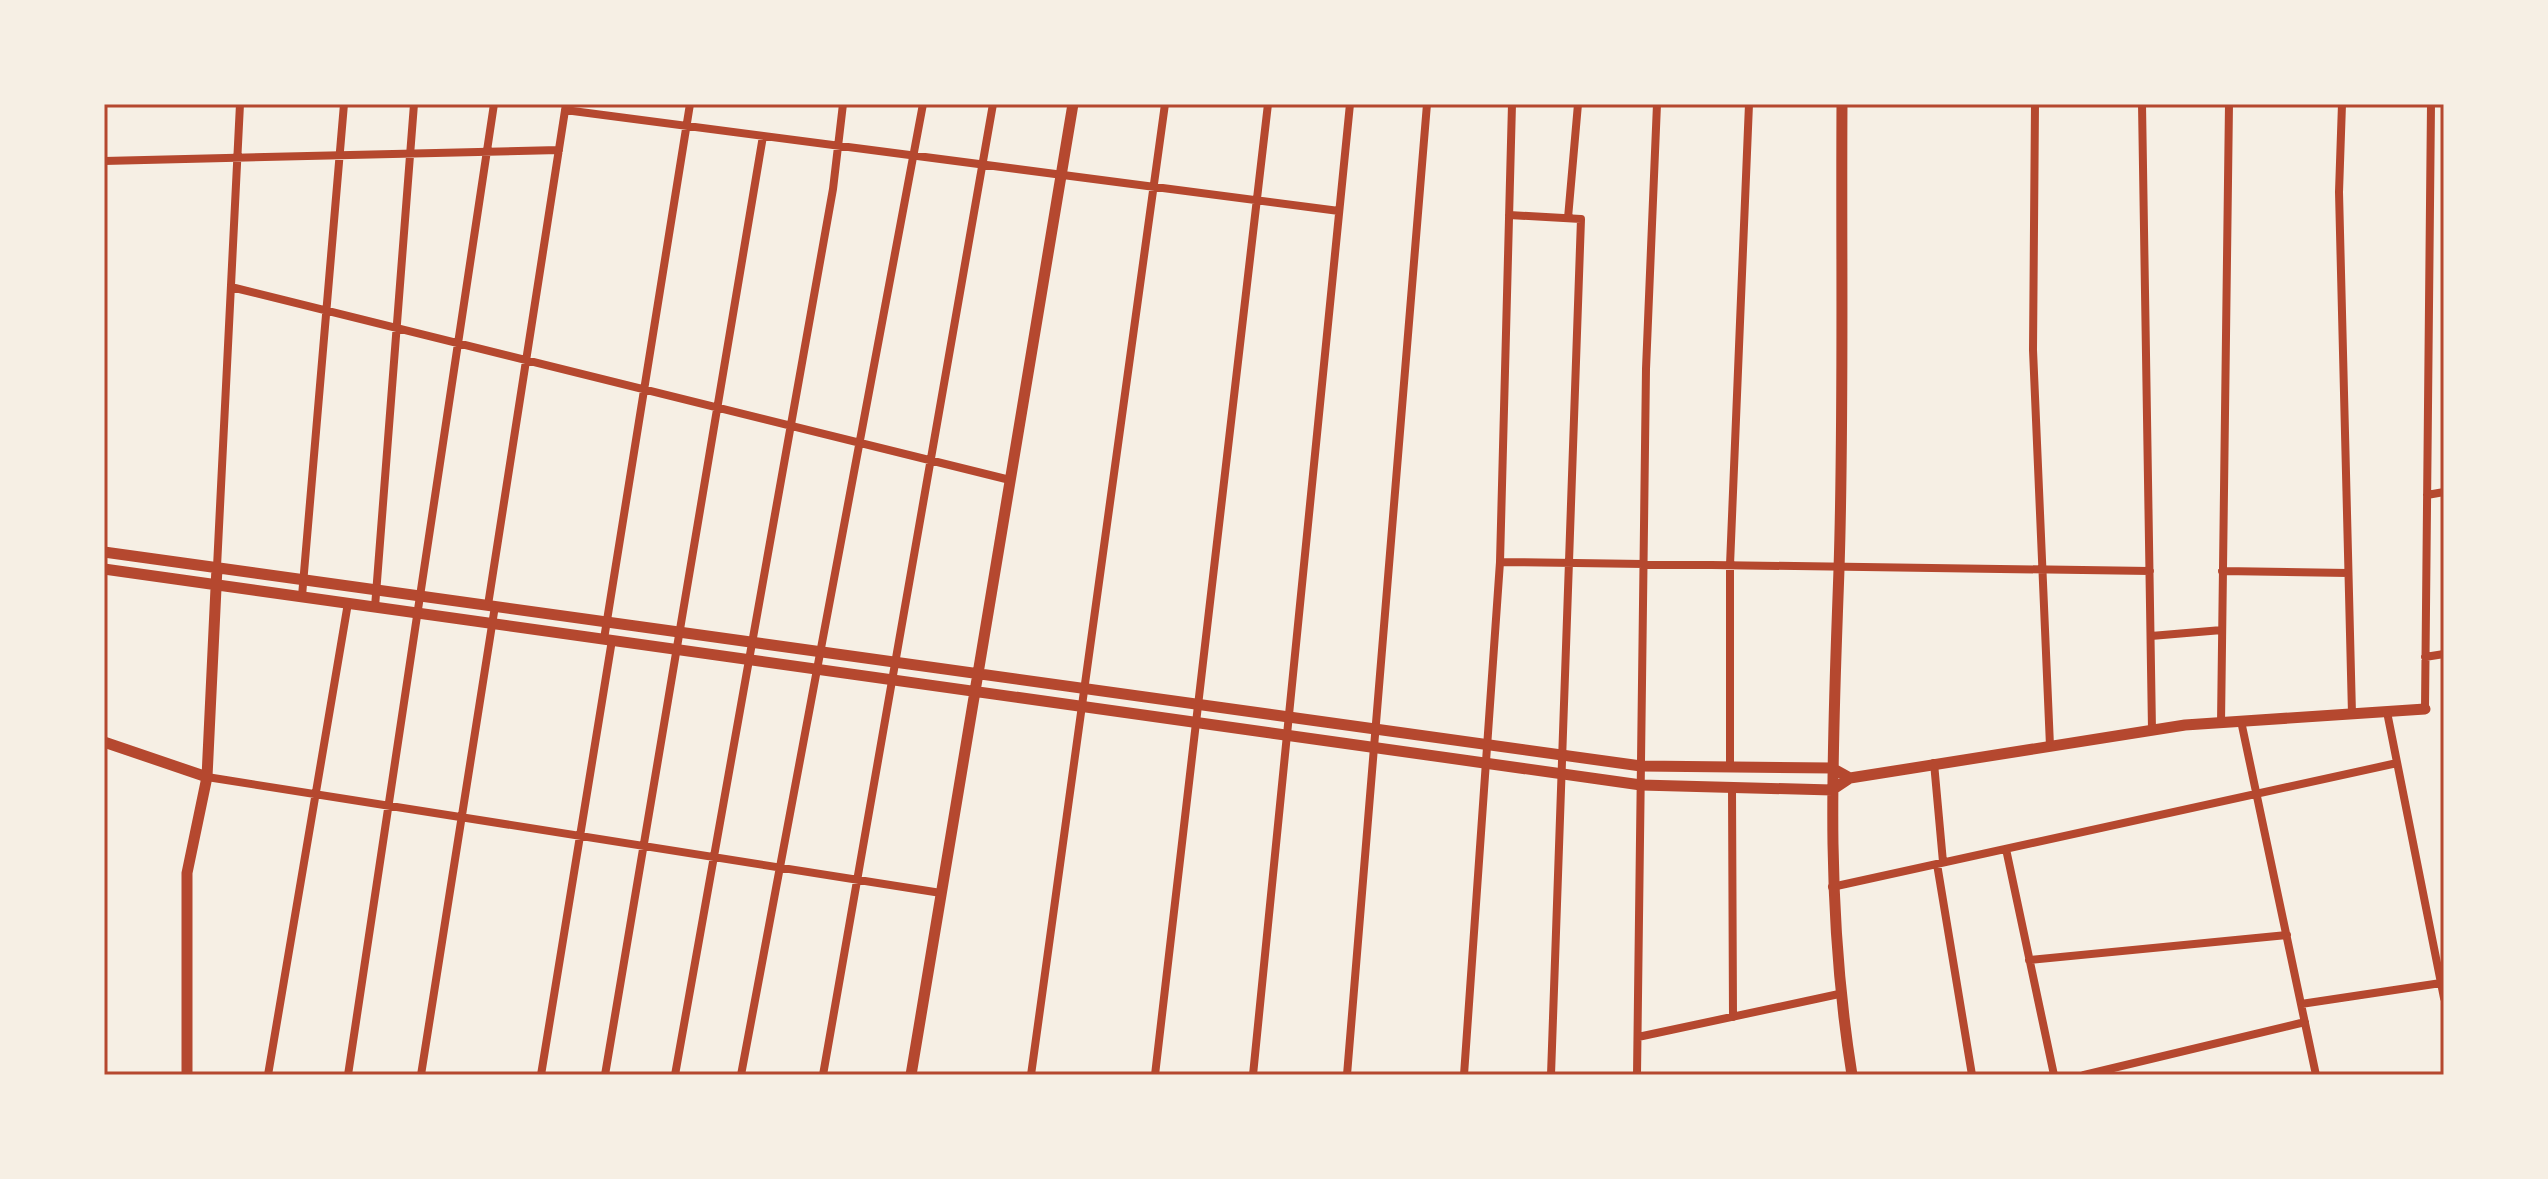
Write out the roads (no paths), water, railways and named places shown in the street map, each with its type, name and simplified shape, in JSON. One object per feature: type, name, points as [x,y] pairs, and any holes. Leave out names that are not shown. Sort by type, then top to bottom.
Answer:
[{"type":"street","points":[[187,1075],[187,873],[207,777],[240,104]]},
{"type":"street","points":[[302,596],[344,104]]},
{"type":"street","points":[[375,607],[414,104]]},
{"type":"street","points":[[348,1075],[494,104]]},
{"type":"street","points":[[541,1075],[580,836],[608,640],[607,622],[690,104]]},
{"type":"street","points":[[675,1075],[791,425],[843,104]]},
{"type":"street","points":[[741,1075],[923,104]]},
{"type":"street","points":[[823,1075],[993,104]]},
{"type":"street","points":[[911,1075],[1073,104]]},
{"type":"street","points":[[1031,1075],[1165,104]]},
{"type":"street","points":[[1155,1075],[1268,104]]},
{"type":"street","points":[[1253,1075],[1350,104]]},
{"type":"street","points":[[1347,1075],[1427,104]]},
{"type":"street","points":[[1464,1075],[1500,562],[1512,104]]},
{"type":"street","points":[[1568,218],[1578,104]]},
{"type":"street","points":[[1637,1075],[1646,369],[1657,104]]},
{"type":"street","points":[[1730,768],[1730,565],[1749,104]]},
{"type":"street","points":[[1842,104],[1839,567],[1832,768],[1832,887],[1839,994],[1852,1075]]},
{"type":"street","points":[[2035,104],[2033,350],[2050,746]]},
{"type":"street","points":[[2142,104],[2152,730]]},
{"type":"street","points":[[2221,723],[2229,104]]},
{"type":"street","points":[[2342,104],[2339,192],[2352,714]]},
{"type":"street","points":[[104,569],[1641,785],[1832,790],[1850,778],[2152,730],[2425,709],[2431,104]]},
{"type":"street","points":[[421,1075],[493,623],[492,606],[526,360],[566,107],[686,126],[1339,211]]},
{"type":"street","points":[[605,1075],[763,136]]},
{"type":"street","points":[[104,161],[559,150]]},
{"type":"street","points":[[1509,215],[1581,219],[1551,1075]]},
{"type":"street","points":[[231,287],[1010,480]]},
{"type":"street","points":[[2427,495],[2444,492]]},
{"type":"street","points":[[104,552],[1641,766],[1832,768],[1850,778]]},
{"type":"street","points":[[1500,562],[2150,571]]},
{"type":"street","points":[[2222,571],[2348,573]]},
{"type":"street","points":[[268,1075],[348,603]]},
{"type":"street","points":[[2151,636],[2222,630]]},
{"type":"street","points":[[2425,657],[2444,654]]},
{"type":"street","points":[[2387,712],[2444,998]]},
{"type":"street","points":[[2241,721],[2316,1075]]},
{"type":"street","points":[[104,742],[207,777],[941,893]]},
{"type":"street","points":[[1934,763],[1940,863],[1972,1075]]},
{"type":"street","points":[[1832,887],[2397,763]]},
{"type":"street","points":[[1732,789],[1733,1017]]},
{"type":"street","points":[[2006,849],[2054,1075]]},
{"type":"street","points":[[2029,960],[2287,935]]},
{"type":"street","points":[[2301,1004],[2441,983]]},
{"type":"street","points":[[1638,1037],[1839,994]]},
{"type":"street","points":[[2084,1075],[2305,1022]]}]
